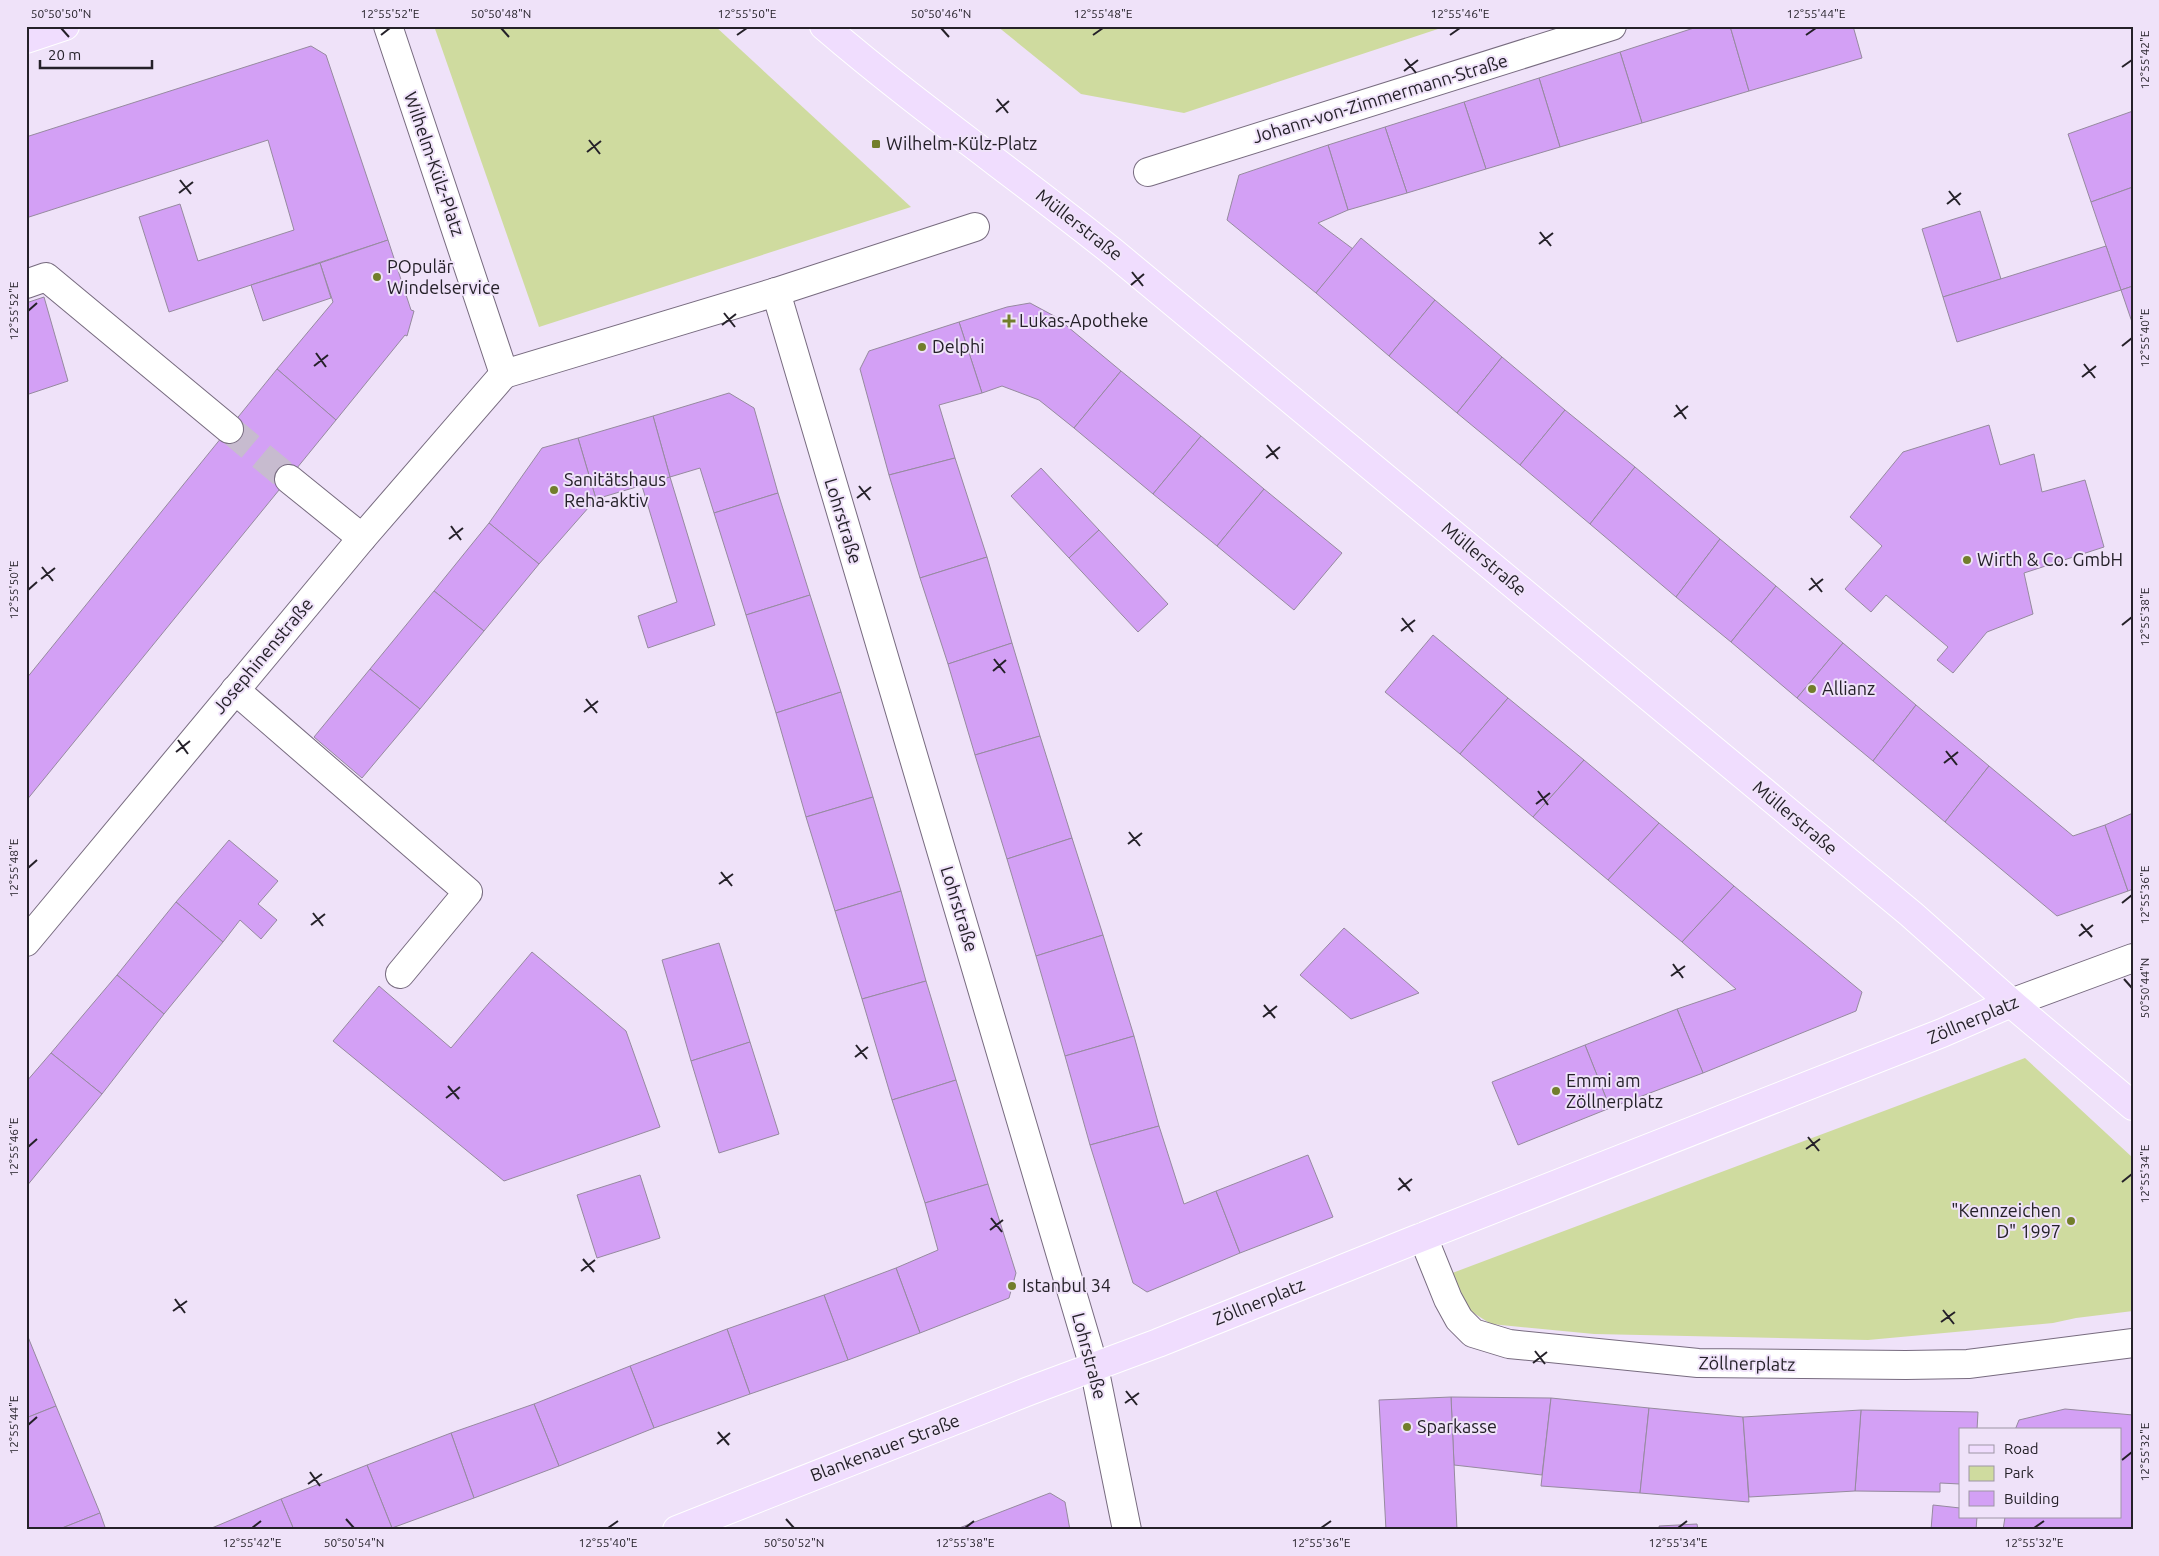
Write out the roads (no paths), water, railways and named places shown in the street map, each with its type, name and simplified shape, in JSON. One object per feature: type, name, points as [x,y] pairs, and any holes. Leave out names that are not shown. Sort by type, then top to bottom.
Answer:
[{"type":"main road","points":[[26,39],[65,26]]},
{"type":"main road","name":"Müllerstraße","points":[[824,26],[878,72],[1051,202],[1114,252],[1911,914],[2010,1003],[2133,1106]]},
{"type":"main road","name":"Zöllnerplatz","points":[[1094,1367],[1423,1236],[1942,1034],[2010,1003]]},
{"type":"main road","name":"Blankenauer Straße","points":[[677,1530],[1094,1367]]},
{"type":"street","name":"Wilhelm-Külz-Platz","points":[[388,26],[504,374]]},
{"type":"street","name":"Johann-von-Zimmermann-Straße","points":[[1148,172],[1612,26]]},
{"type":"street","points":[[504,374],[776,292],[975,227]]},
{"type":"street","points":[[26,284],[46,277],[229,429]]},
{"type":"street","name":"Lohrstraße","points":[[776,292],[1094,1367],[1127,1530]]},
{"type":"street","name":"Josephinenstraße","points":[[26,942],[234,690],[504,374]]},
{"type":"street","points":[[289,478],[362,538]]},
{"type":"street","points":[[234,690],[468,892],[400,974]]},
{"type":"street","name":"Zöllnerplatz","points":[[2010,1003],[2133,958]]},
{"type":"street","name":"Zöllnerplatz","points":[[1423,1236],[1448,1299],[1459,1319],[1473,1333],[1509,1344],[1698,1363],[1906,1365],[1968,1364],[2133,1343]]},
{"type":"tunnel","points":[[229,429],[289,479]]},
{"type":"place","name":"Wilhelm-Külz-Platz","points":[[876,144]]},
{"type":"place","name":"POpulär Windelservice","points":[[377,277]]},
{"type":"place","name":"Lukas-Apotheke","points":[[1009,321]]},
{"type":"place","name":"Delphi","points":[[922,347]]},
{"type":"place","name":"Sanitätshaus Reha-aktiv","points":[[554,490]]},
{"type":"place","name":"Wirth & Co. GmbH","points":[[1967,560]]},
{"type":"place","name":"Allianz","points":[[1812,689]]},
{"type":"place","name":"Emmi am Zöllnerplatz","points":[[1556,1091]]},
{"type":"place","name":"\"Kennzeichen D\" 1997","points":[[2071,1221]]},
{"type":"place","name":"Istanbul 34","points":[[1012,1286]]},
{"type":"place","name":"Sparkasse","points":[[1407,1427]]}]
